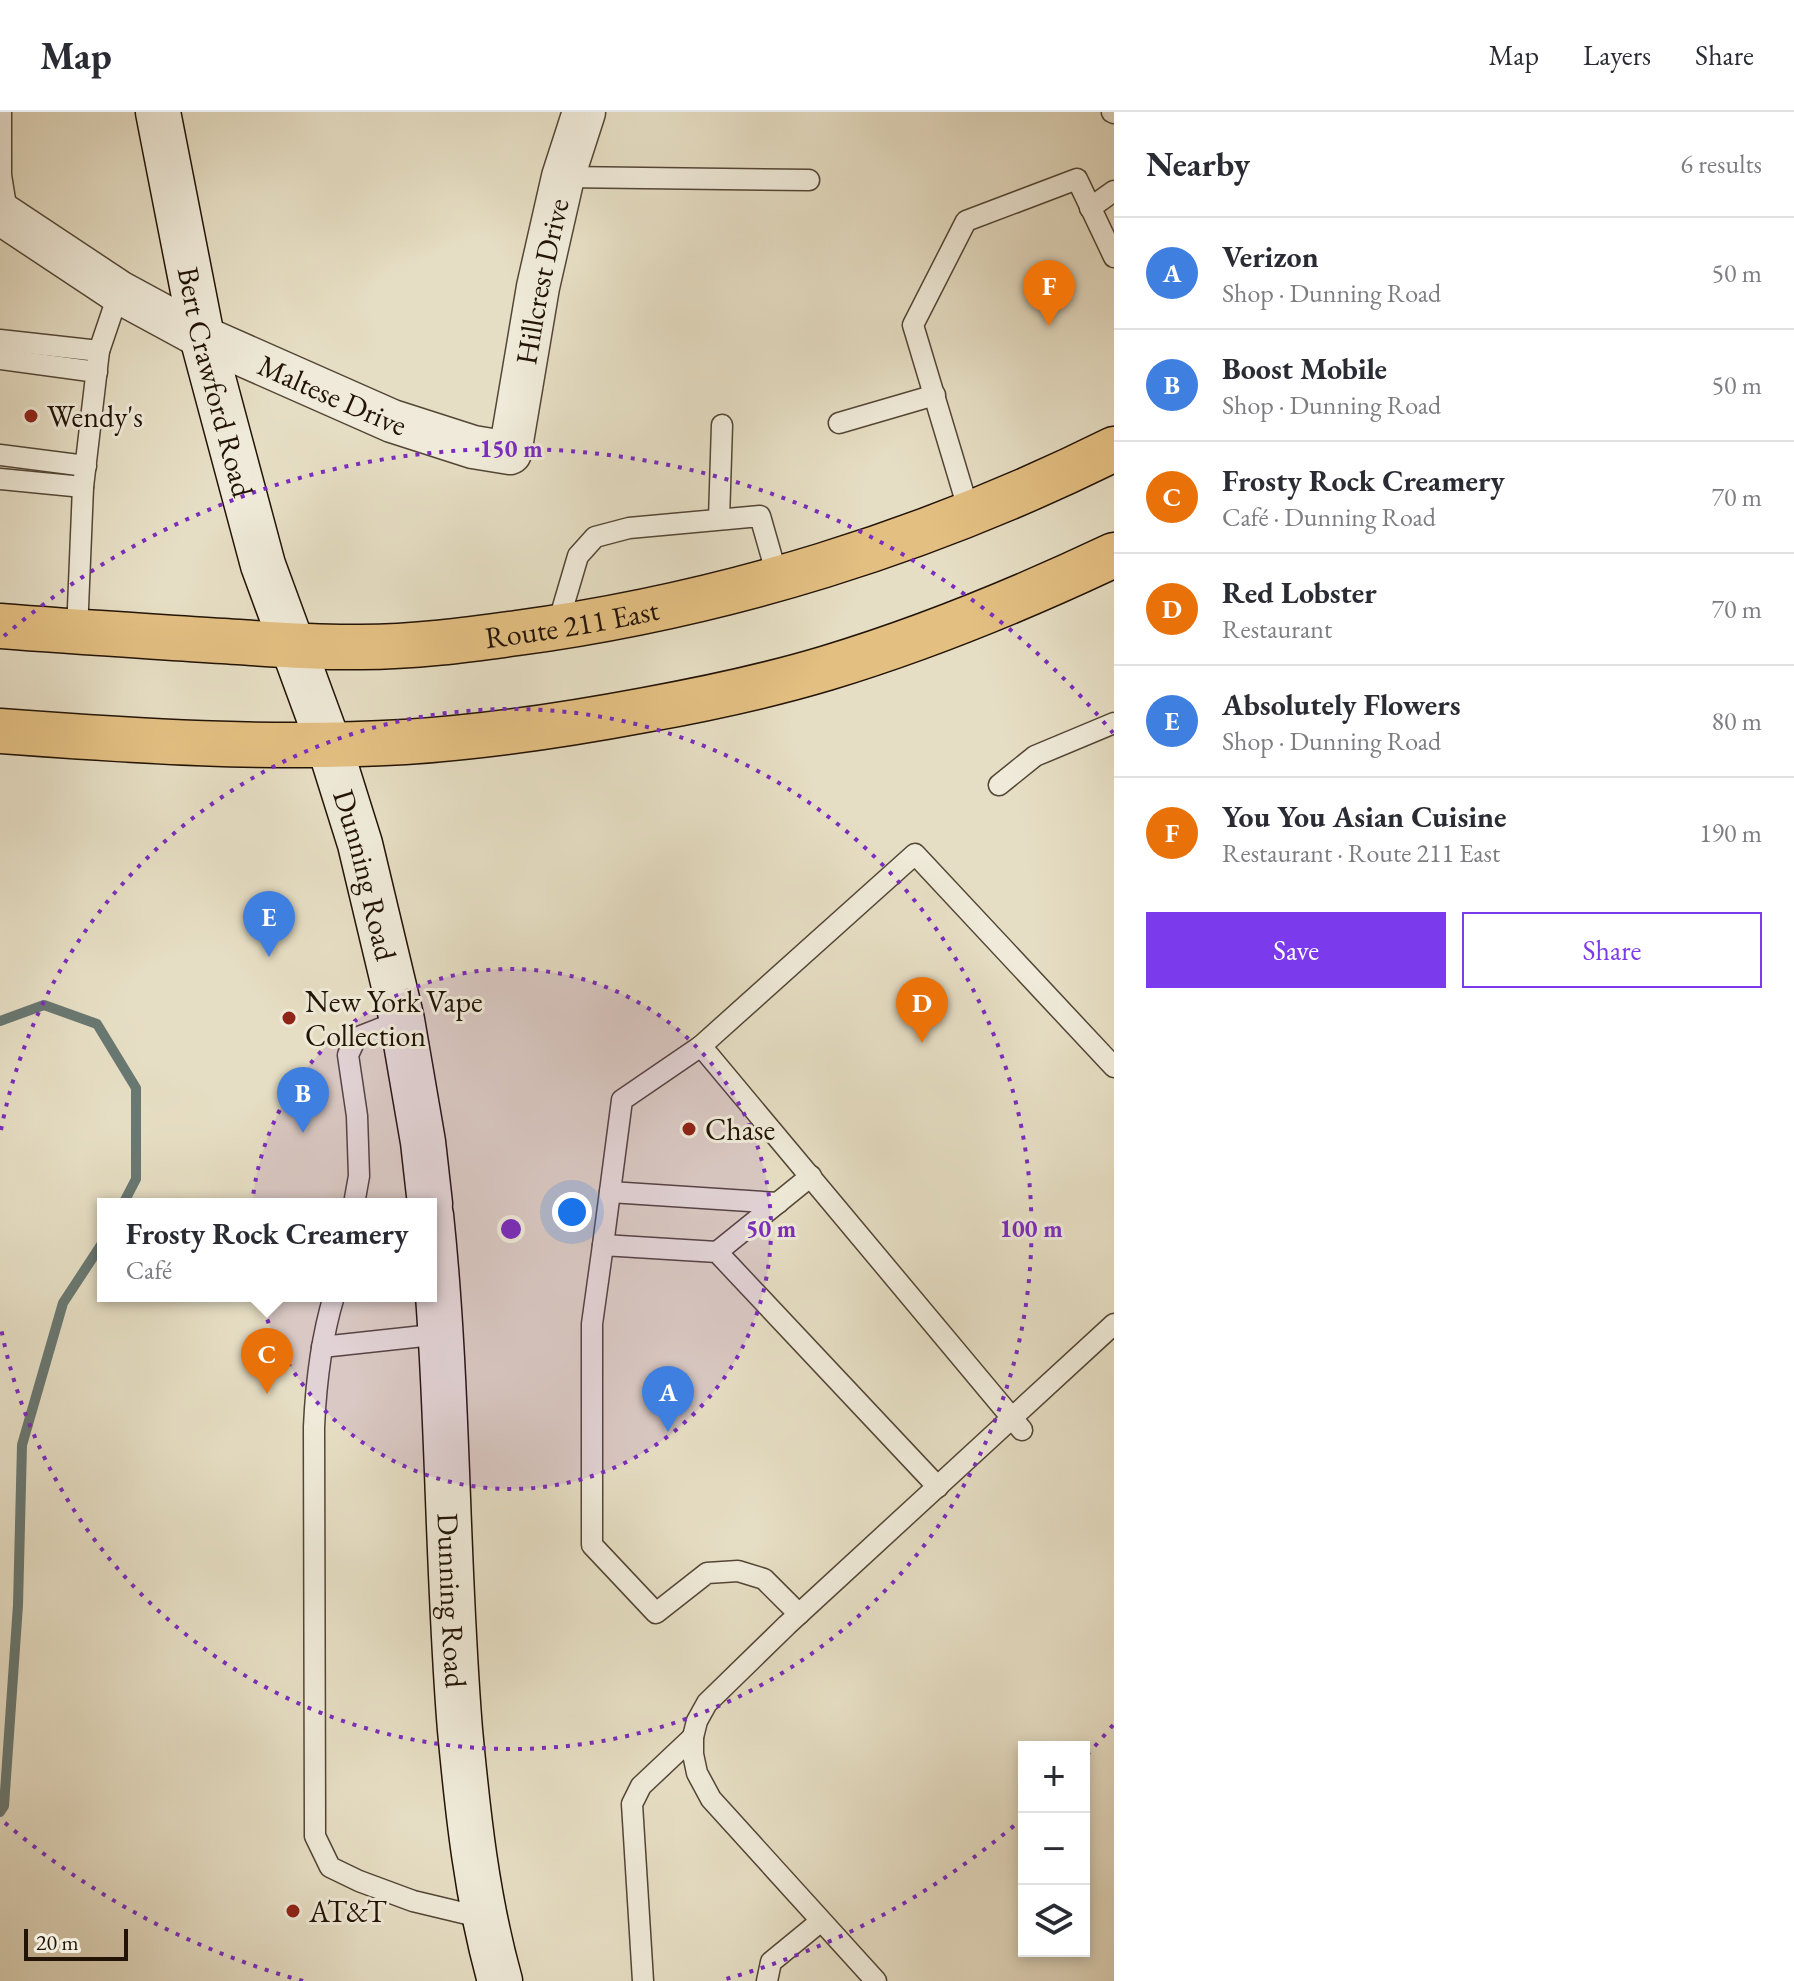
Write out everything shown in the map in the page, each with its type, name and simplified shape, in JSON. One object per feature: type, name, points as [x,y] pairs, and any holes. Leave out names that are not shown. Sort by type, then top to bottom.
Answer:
[{"type":"main road","name":"Route 211 East","points":[[0,626],[361,647],[421,645],[557,628],[778,579],[870,550],[970,515],[1114,449]]},
{"type":"main road","points":[[0,731],[269,746],[458,738],[547,727],[685,703],[827,668],[966,620],[1114,555]]},
{"type":"street","name":"Bert Crawford Road","points":[[158,112],[202,337],[263,565],[292,645]]},
{"type":"street","name":"Hillcrest Drive","points":[[510,453],[538,287],[563,177],[584,112]]},
{"type":"street","name":"Maltese Drive","points":[[4,216],[119,292],[202,337],[392,421],[473,447],[510,453]]},
{"type":"street","name":"Dunning Road","points":[[292,645],[329,745],[360,844],[402,1020],[429,1198]]},
{"type":"street","name":"Dunning Road","points":[[437,1280],[442,1334],[454,1653],[470,1835],[484,1918],[500,1981]]},
{"type":"lane","points":[[1,112],[4,216]]},
{"type":"lane","points":[[563,177],[809,180]]},
{"type":"lane","points":[[970,515],[913,325],[966,221],[1077,179],[1114,257]]},
{"type":"lane","points":[[1090,208],[1114,191]]},
{"type":"lane","points":[[77,632],[83,487],[99,351],[119,292]]},
{"type":"lane","points":[[0,340],[99,351]]},
{"type":"lane","points":[[0,359],[97,372]]},
{"type":"lane","points":[[839,423],[935,395]]},
{"type":"lane","points":[[719,519],[722,425]]},
{"type":"lane","points":[[0,455],[86,466]]},
{"type":"lane","points":[[0,479],[83,487]]},
{"type":"lane","points":[[557,628],[578,556],[595,537],[629,528],[760,516],[778,579]]},
{"type":"lane","points":[[999,785],[1035,756],[1114,723]]},
{"type":"lane","points":[[799,1614],[764,1579],[738,1571],[707,1573],[656,1613],[592,1545],[592,1324],[622,1100],[701,1046],[915,854],[1114,1067]]},
{"type":"lane","points":[[355,1198],[359,1176],[357,1116],[348,1055],[356,1038],[402,1020]]},
{"type":"lane","points":[[701,1046],[1018,1424]]},
{"type":"lane","points":[[603,1245],[717,1252],[811,1176]]},
{"type":"lane","points":[[610,1192],[778,1203]]},
{"type":"lane","points":[[717,1252],[938,1487]]},
{"type":"lane","points":[[333,1302],[317,1374],[314,1427],[315,1836],[330,1867],[413,1901],[484,1918]]},
{"type":"lane","points":[[874,1980],[711,1799],[697,1773],[693,1754],[697,1721],[707,1703],[799,1614],[938,1487],[1018,1424],[1114,1324]]},
{"type":"lane","points":[[322,1347],[442,1334]]},
{"type":"lane","points":[[643,1981],[632,1804],[641,1786],[693,1737]]},
{"type":"lane","points":[[767,1981],[771,1962],[821,1921]]},
{"type":"waterway","points":[[0,1021],[44,1005],[97,1024],[136,1088],[136,1179],[126,1198]]},
{"type":"waterway","points":[[0,1812],[4,1806],[18,1605],[22,1445],[63,1303],[97,1251]]},
{"type":"place","name":"You You Asian Cuisine","points":[[1049,326]]},
{"type":"place","name":"Wendy's","points":[[31,416]]},
{"type":"place","name":"Absolutely Flowers","points":[[269,957]]},
{"type":"place","name":"New York Vape Collection","points":[[289,1018]]},
{"type":"place","name":"Red Lobster","points":[[922,1043]]},
{"type":"place","name":"Chase","points":[[689,1129]]},
{"type":"place","name":"Boost Mobile","points":[[303,1133]]},
{"type":"place","name":"Frosty Rock Creamery","points":[[267,1394]]},
{"type":"place","name":"Verizon","points":[[668,1432]]},
{"type":"place","name":"AT&T","points":[[293,1911]]}]
